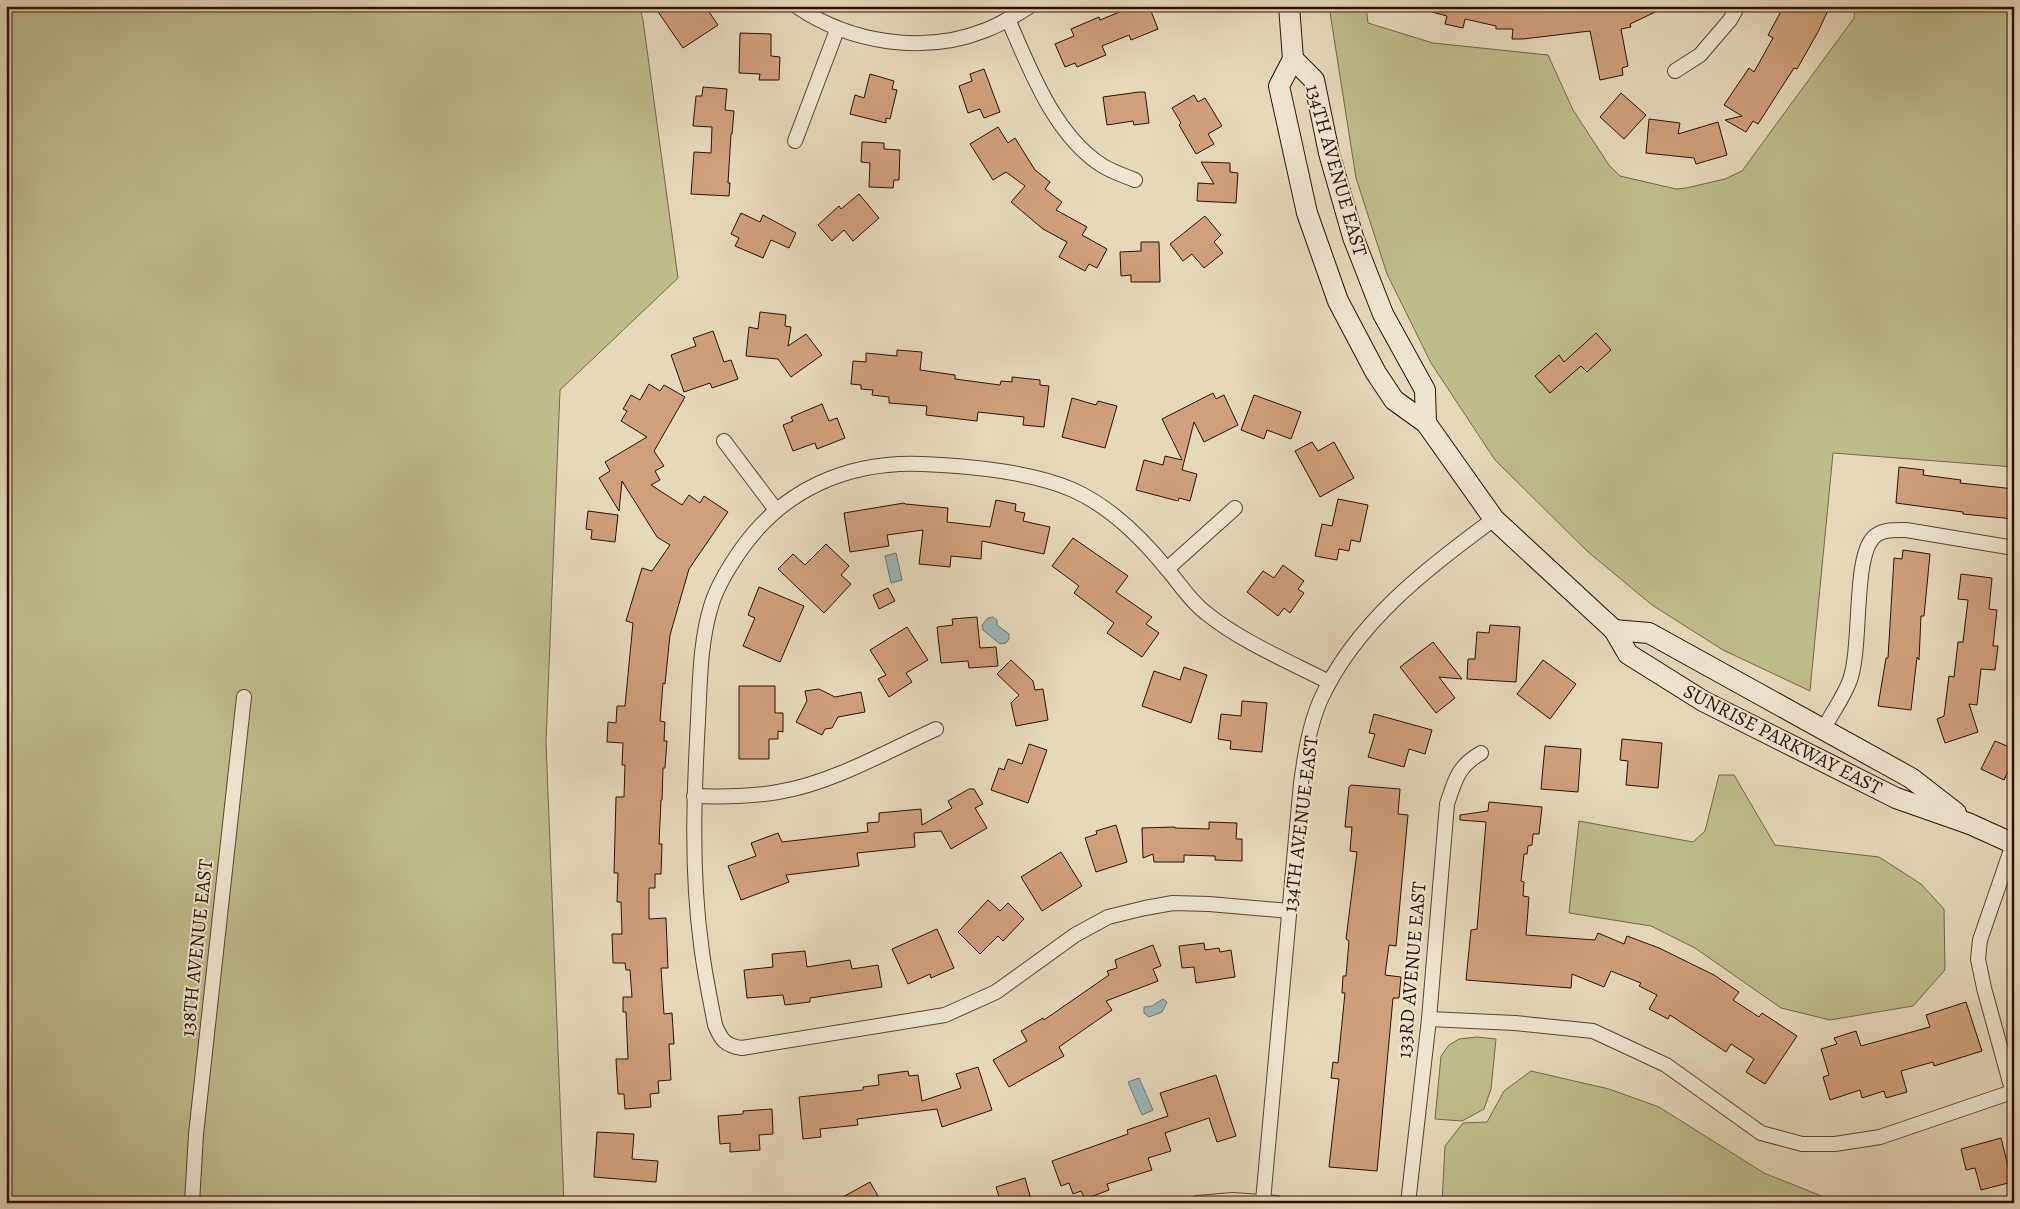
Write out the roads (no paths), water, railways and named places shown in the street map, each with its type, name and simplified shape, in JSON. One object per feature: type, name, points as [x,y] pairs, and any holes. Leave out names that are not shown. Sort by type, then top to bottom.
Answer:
[{"type":"street","points":[[796,6],[812,18],[837,30],[858,37],[914,44],[960,38],[986,30],[1008,20],[1030,6]]},
{"type":"street","name":"134TH AVENUE EAST","points":[[1269,1202],[1289,911],[1301,783],[1307,744],[1319,703],[1346,653],[1391,602],[1494,519],[1426,423],[1394,400],[1376,373],[1338,301],[1307,213],[1279,86],[1293,59],[1288,6]]},
{"type":"street","points":[[1675,71],[1700,55],[1730,20],[1738,6]]},
{"type":"street","points":[[1008,20],[1050,106],[1070,138],[1103,166],[1135,180]]},
{"type":"street","points":[[795,141],[837,30]]},
{"type":"street","name":"134TH AVENUE EAST","points":[[1293,59],[1314,80],[1329,153],[1353,237],[1384,314],[1425,390],[1426,423]]},
{"type":"street","points":[[724,441],[776,510]]},
{"type":"street","points":[[1289,911],[1173,902],[1145,908],[1108,917],[1075,935],[996,992],[945,1015],[742,1048],[726,1044],[715,1026],[701,944],[694,849],[694,796],[702,654],[712,603],[734,560],[751,535],[776,510],[804,489],[842,474],[876,466],[903,463],[1042,478],[1074,490],[1100,504],[1122,521],[1204,612],[1226,627],[1329,682]]},
{"type":"street","points":[[1167,569],[1235,508]]},
{"type":"street","name":"SUNRISE PARKWAY EAST","points":[[1494,519],[1614,630],[1628,654],[1703,701],[1896,798],[1970,824],[2013,844]]},
{"type":"street","points":[[1823,730],[1850,679],[1857,631],[1863,562],[1866,547],[1874,536],[1890,530],[1906,530],[2014,548]]},
{"type":"street","name":"SUNRISE PARKWAY EAST","points":[[1614,630],[1650,633],[1911,778],[1970,824]]},
{"type":"street","name":"138TH AVENUE EAST","points":[[192,1203],[196,1134],[244,697]]},
{"type":"street","points":[[694,796],[742,796],[778,792],[807,785],[936,729]]},
{"type":"street","name":"133RD AVENUE EAST","points":[[1408,1203],[1429,1019],[1447,804],[1459,771],[1468,760],[1481,753]]},
{"type":"street","points":[[1429,1019],[1515,1023],[1593,1031],[1666,1066],[1761,1132],[1802,1144],[1835,1144],[1880,1137],[2013,1095],[1978,959],[1980,940],[2013,844]]},
{"type":"street","points":[[1198,1203],[1233,1200],[1269,1202]]},
{"type":"water","points":[[896,553],[902,580],[891,583],[885,556]]},
{"type":"water","points":[[993,617],[997,620],[997,625],[1009,634],[1009,639],[1006,643],[1000,644],[983,630],[982,625],[988,618]]},
{"type":"water","points":[[1163,999],[1167,1002],[1162,1012],[1149,1017],[1144,1013],[1144,1007],[1152,1006]]},
{"type":"water","points":[[1139,1078],[1153,1110],[1142,1115],[1128,1082]]}]
